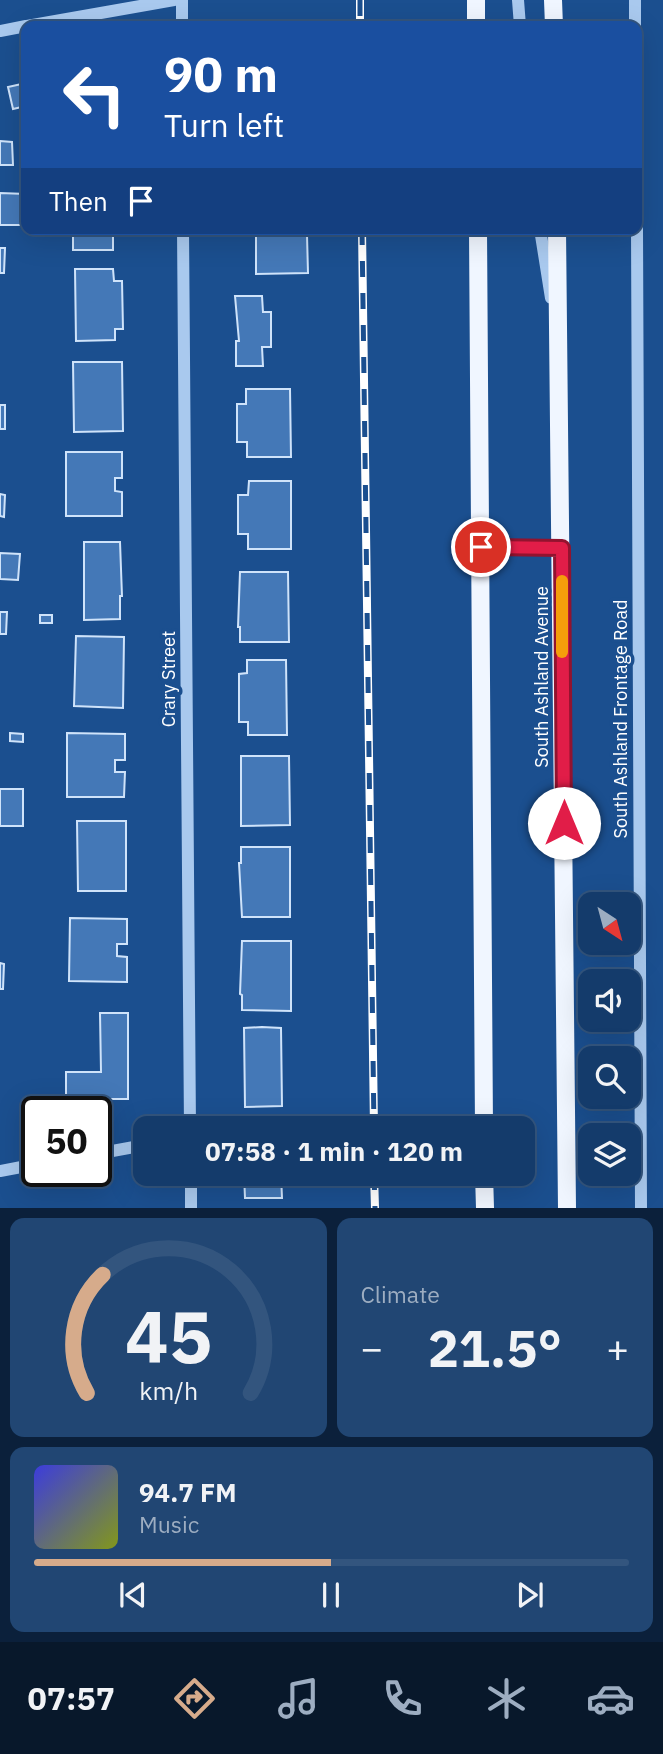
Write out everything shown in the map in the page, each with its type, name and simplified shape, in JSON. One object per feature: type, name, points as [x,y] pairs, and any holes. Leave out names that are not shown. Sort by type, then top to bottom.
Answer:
[{"type":"main road","points":[[476,0],[476,21]]},
{"type":"main road","points":[[553,0],[554,21]]},
{"type":"main road","points":[[478,235],[484,1116]]},
{"type":"main road","name":"South Ashland Avenue","points":[[557,235],[567,1208]]},
{"type":"main road","points":[[484,1186],[485,1208]]},
{"type":"street","points":[[55,21],[174,0]]},
{"type":"street","points":[[182,0],[182,21]]},
{"type":"street","points":[[518,0],[520,21]]},
{"type":"street","points":[[635,0],[635,21]]},
{"type":"street","points":[[0,31],[21,27]]},
{"type":"street","name":"Crary Street","points":[[183,235],[190,1116]]},
{"type":"street","points":[[541,235],[558,343]]},
{"type":"street","name":"South Ashland Frontage Road","points":[[637,235],[641,1208]]},
{"type":"street","points":[[481,547],[562,548]]},
{"type":"street","points":[[112,1151],[133,1147]]},
{"type":"street","points":[[0,1171],[21,1167]]},
{"type":"street","points":[[191,1186],[191,1208]]},
{"type":"building","points":[[21,84],[21,107],[13,109],[8,87]]},
{"type":"building","points":[[0,141],[12,142],[13,165],[0,165]]},
{"type":"building","points":[[0,193],[21,194],[21,225],[0,225]]},
{"type":"building","points":[[73,235],[121,235],[113,236],[113,250],[73,250]]},
{"type":"building","points":[[256,235],[307,235],[308,273],[256,274]]},
{"type":"building","points":[[0,248],[5,248],[4,273],[0,273]]},
{"type":"building","points":[[75,269],[113,269],[114,281],[122,281],[123,329],[115,329],[115,340],[76,341]]},
{"type":"building","points":[[235,296],[262,296],[263,312],[271,312],[271,347],[262,347],[263,366],[236,366],[236,341],[239,341]]},
{"type":"building","points":[[73,362],[122,362],[123,431],[74,432]]},
{"type":"building","points":[[246,389],[290,389],[291,457],[247,457],[247,442],[237,442],[237,404],[246,404]]},
{"type":"building","points":[[0,405],[5,405],[5,429],[0,429]]},
{"type":"building","points":[[66,452],[122,452],[122,478],[115,478],[115,491],[122,492],[122,516],[66,516]]},
{"type":"building","points":[[249,481],[291,481],[291,549],[248,549],[248,534],[238,534],[238,495],[248,495]]},
{"type":"building","points":[[0,494],[5,495],[4,517],[0,516]]},
{"type":"building","points":[[84,542],[120,542],[120,619],[84,620]]},
{"type":"building","points":[[0,553],[20,554],[18,580],[0,579]]},
{"type":"building","points":[[240,572],[288,572],[289,642],[240,642]]},
{"type":"building","points":[[0,612],[7,612],[6,634],[0,634]]},
{"type":"building","points":[[40,615],[52,615],[52,623],[40,623]]},
{"type":"building","points":[[76,636],[124,637],[123,708],[74,706]]},
{"type":"building","points":[[247,660],[286,660],[287,735],[248,735],[248,722],[239,722],[239,674],[247,673]]},
{"type":"building","points":[[10,733],[23,734],[23,742],[10,741]]},
{"type":"building","points":[[67,733],[125,734],[125,760],[115,760],[115,772],[125,772],[124,797],[67,797]]},
{"type":"building","points":[[241,756],[289,756],[290,825],[241,826]]},
{"type":"building","points":[[0,789],[23,789],[23,826],[0,826]]},
{"type":"building","points":[[77,821],[126,821],[126,891],[78,891]]},
{"type":"building","points":[[241,847],[290,847],[290,917],[242,917],[239,863]]},
{"type":"building","points":[[70,918],[127,919],[127,944],[117,944],[117,956],[127,957],[127,982],[69,981]]},
{"type":"building","points":[[242,941],[291,941],[291,1011],[242,1010]]},
{"type":"building","points":[[0,963],[4,964],[3,989],[0,989]]},
{"type":"building","points":[[100,1013],[128,1013],[128,1099],[112,1099],[112,1096],[66,1096],[66,1072],[101,1072]]},
{"type":"building","points":[[244,1028],[281,1028],[282,1106],[245,1107]]},
{"type":"building","points":[[244,1186],[282,1186],[282,1198],[245,1198]]},
{"type":"railway","points":[[360,0],[360,21]]},
{"type":"railway","points":[[362,235],[374,1116]]},
{"type":"railway","points":[[374,1186],[375,1208]]},
{"type":"slow traffic","points":[[562,581],[562,652]]},
{"type":"route","points":[[481,547],[562,548],[564,823]]}]
